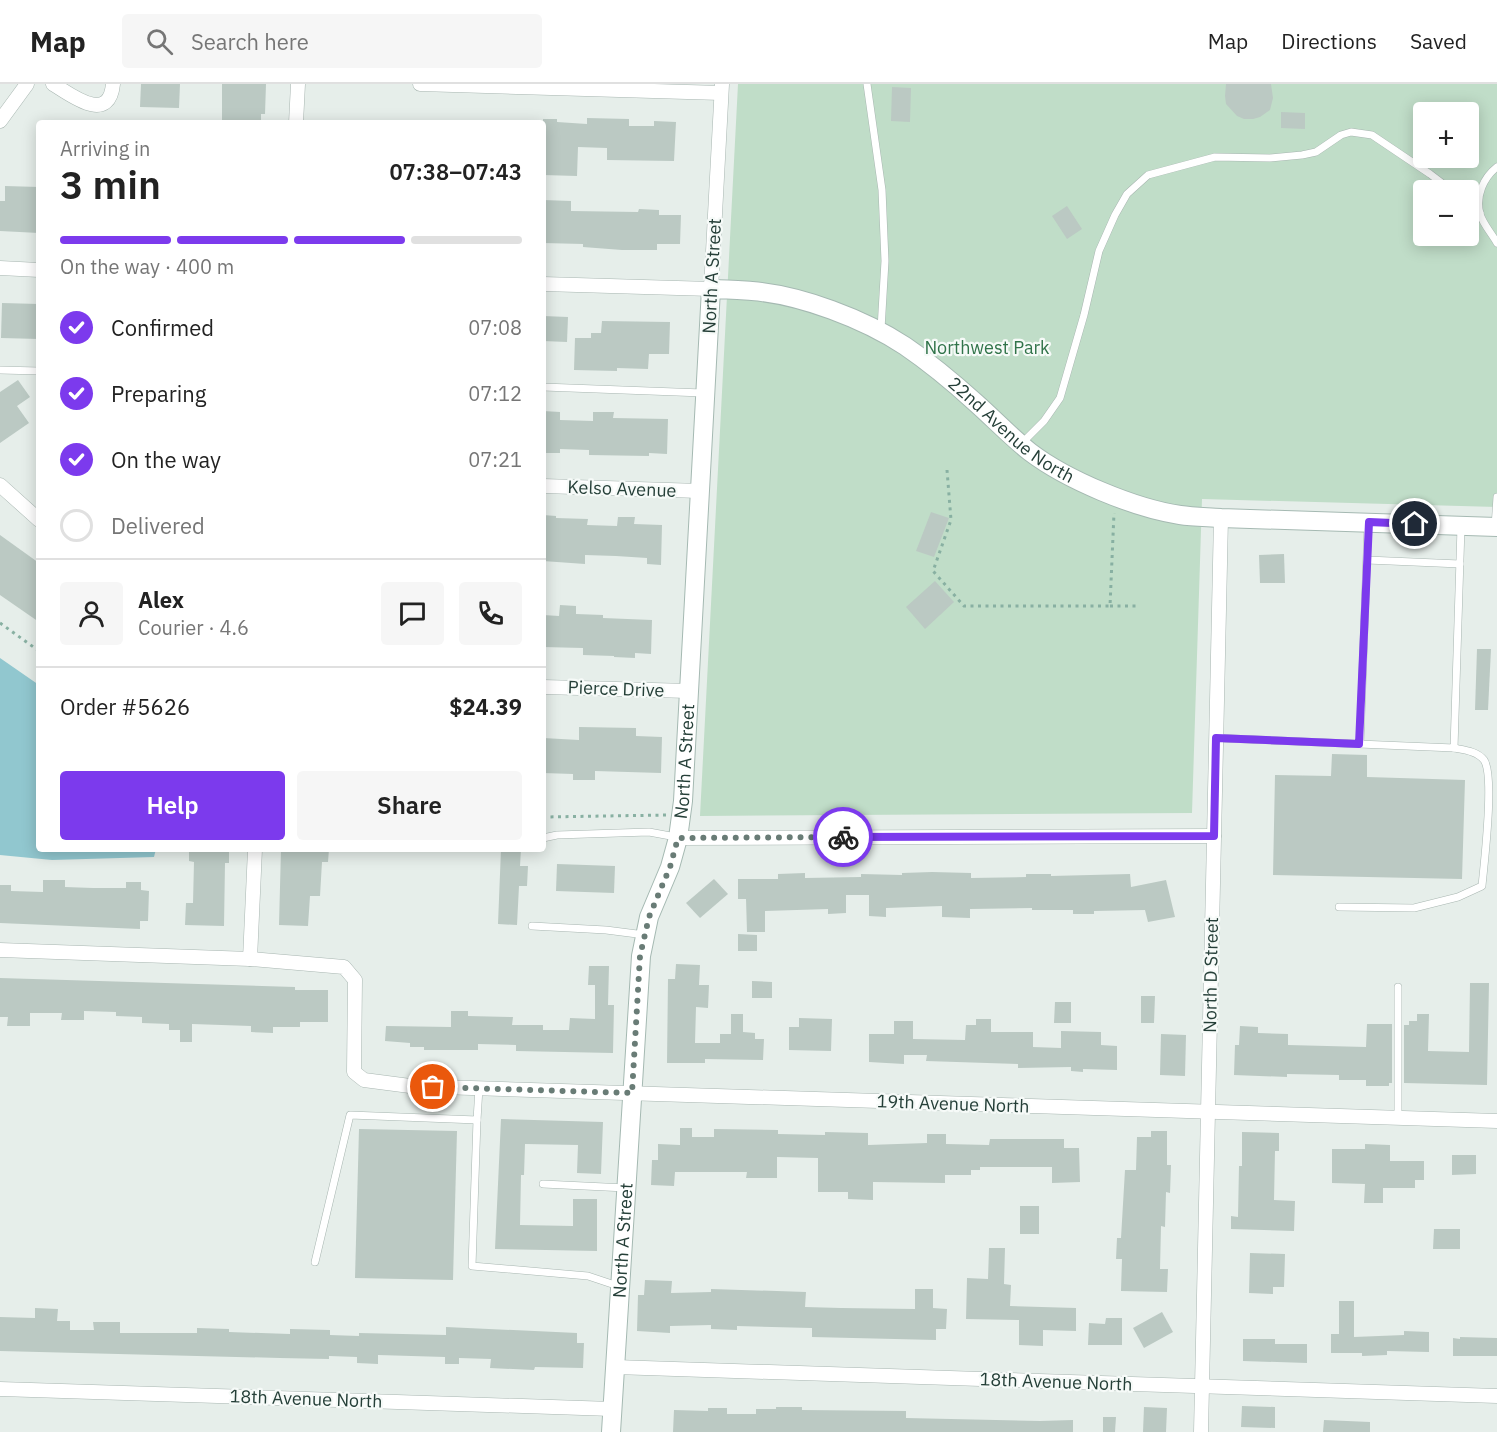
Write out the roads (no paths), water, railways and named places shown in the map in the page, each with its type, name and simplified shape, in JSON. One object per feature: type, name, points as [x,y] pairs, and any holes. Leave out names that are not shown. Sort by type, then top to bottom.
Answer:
[{"type":"street","points":[[0,121],[27,84]]},
{"type":"street","points":[[53,84],[86,105],[105,102],[112,94],[113,84]]},
{"type":"street","points":[[296,120],[298,84]]},
{"type":"street","points":[[420,84],[722,88]]},
{"type":"street","name":"North A Street","points":[[611,1432],[640,956],[649,917],[670,867],[678,838],[681,814],[722,88]]},
{"type":"street","points":[[0,268],[36,270]]},
{"type":"street","name":"22nd Avenue North","points":[[546,284],[753,291],[801,301],[832,311],[881,332],[904,346],[941,373],[1021,444],[1051,467],[1081,483],[1152,508],[1180,515],[1221,518],[1496,527]]},
{"type":"street","points":[[0,485],[36,517]]},
{"type":"street","name":"Kelso Avenue","points":[[546,486],[700,491]]},
{"type":"street","name":"North D Street","points":[[1201,1432],[1221,518]]},
{"type":"street","name":"Pierce Drive","points":[[546,687],[689,691]]},
{"type":"street","points":[[678,838],[1214,836]]},
{"type":"street","points":[[0,950],[250,959],[255,852]]},
{"type":"street","name":"19th Avenue North","points":[[250,959],[344,967],[355,980],[354,1072],[364,1080],[410,1086],[1497,1121]]},
{"type":"street","name":"18th Avenue North","points":[[615,1367],[1497,1396]]},
{"type":"street","name":"18th Avenue North","points":[[0,1389],[612,1409]]},
{"type":"lane","points":[[867,84],[882,190],[885,261],[881,332]]},
{"type":"lane","points":[[1021,444],[1044,421],[1060,398],[1084,315],[1099,251],[1127,194],[1148,175],[1215,157],[1270,158],[1302,155],[1316,152],[1341,135],[1361,132],[1372,135],[1437,180]]},
{"type":"lane","points":[[1497,167],[1484,181],[1480,191],[1480,213],[1497,243]]},
{"type":"lane","points":[[0,370],[36,371]]},
{"type":"lane","points":[[546,387],[706,393]]},
{"type":"lane","points":[[1496,527],[1497,497]]},
{"type":"lane","points":[[1359,744],[1369,522]]},
{"type":"lane","points":[[1454,748],[1461,525]]},
{"type":"lane","points":[[1367,560],[1460,564]]},
{"type":"lane","points":[[1216,738],[1454,748],[1474,753],[1484,761],[1487,774],[1488,809],[1482,886],[1458,897],[1414,908],[1339,907]]},
{"type":"lane","points":[[546,837],[649,832],[678,838]]},
{"type":"lane","points":[[532,926],[606,930],[645,935]]},
{"type":"lane","points":[[1398,987],[1398,1118]]},
{"type":"lane","points":[[479,1088],[472,1266],[588,1276],[620,1286]]},
{"type":"lane","points":[[315,1262],[350,1115],[477,1120]]},
{"type":"lane","points":[[543,1184],[626,1188]]},
{"type":"water","points":[[0,658],[36,683],[36,852],[155,852],[154,857],[52,860],[0,855]]},
{"type":"park label","name":"Northwest Park","points":[[987,348]]}]
